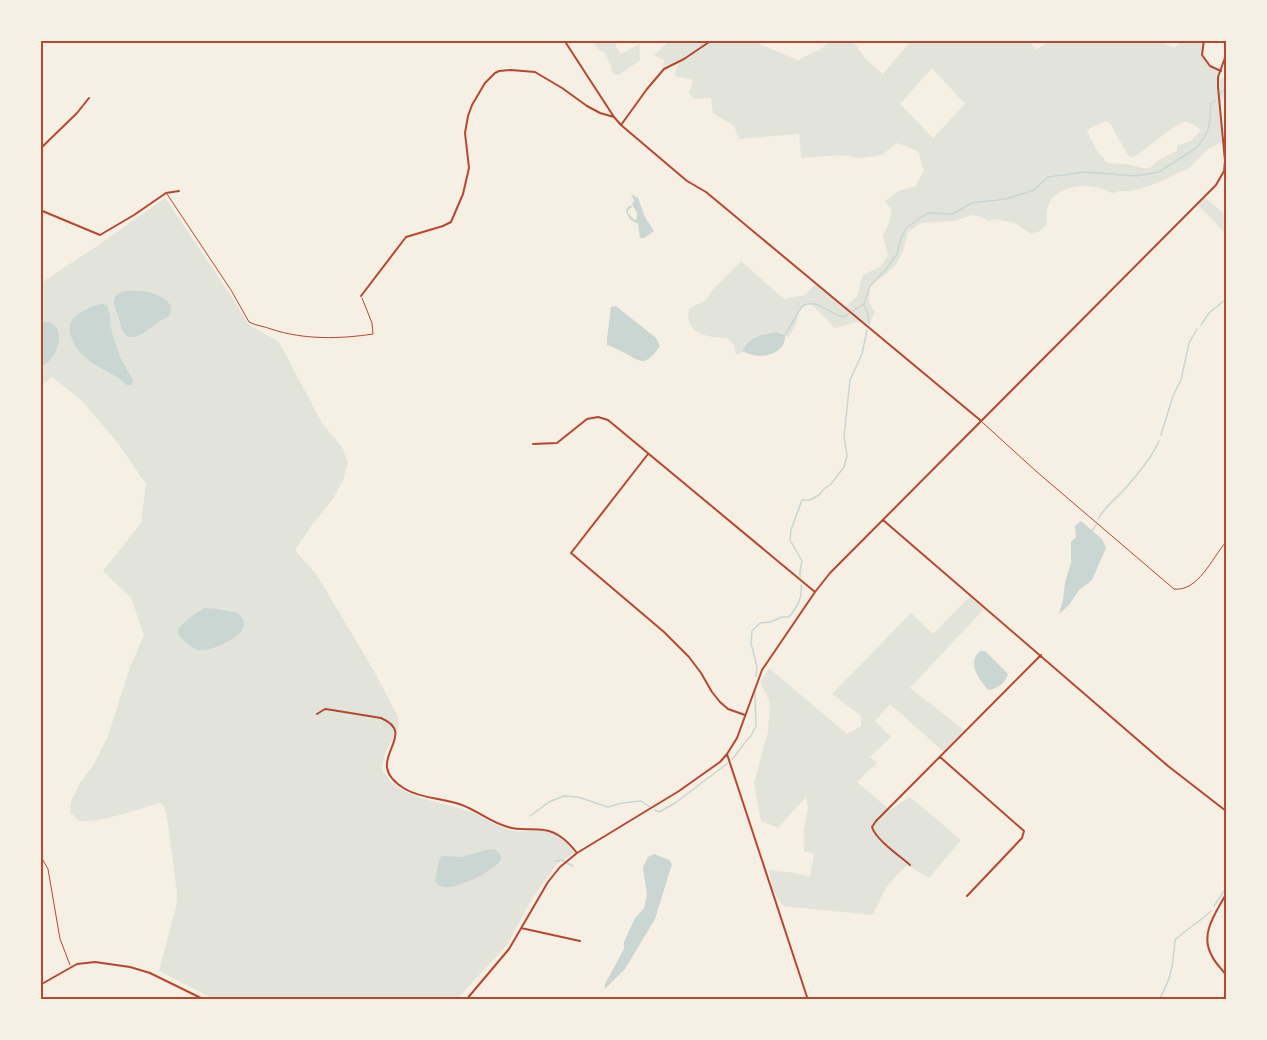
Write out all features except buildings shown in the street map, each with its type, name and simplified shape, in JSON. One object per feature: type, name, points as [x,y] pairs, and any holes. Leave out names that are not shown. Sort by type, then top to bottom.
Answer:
[{"type":"street","points":[[564,40],[621,125],[687,181],[706,192],[980,421]]},
{"type":"street","points":[[621,125],[646,89],[664,69],[712,40]]},
{"type":"street","points":[[1204,40],[1202,55],[1210,66],[1221,71]]},
{"type":"street","points":[[466,999],[503,956],[548,882],[561,865],[679,791],[728,754],[737,738],[762,670],[815,592],[836,567],[1219,181],[1224,171],[1225,161],[1218,77],[1227,55]]},
{"type":"street","points":[[360,296],[406,237],[451,222],[462,200],[469,168],[465,133],[468,116],[485,83],[495,73],[511,70],[535,72],[587,106],[614,117]]},
{"type":"street","points":[[40,149],[89,98]]},
{"type":"street","points":[[40,210],[100,235],[166,193],[179,190]]},
{"type":"street","points":[[533,444],[557,443],[587,419],[598,417],[608,420],[815,592]]},
{"type":"street","points":[[648,454],[572,553],[664,632],[689,657],[720,702],[728,709],[745,715]]},
{"type":"street","points":[[883,520],[1168,766],[1227,811]]},
{"type":"street","points":[[910,865],[873,831],[876,821],[1041,655]]},
{"type":"street","points":[[316,714],[325,709],[381,718],[392,723],[396,732],[386,768],[402,787],[419,795],[461,805],[507,827],[523,830],[542,829],[554,833],[566,841],[578,854]]},
{"type":"street","points":[[728,754],[808,999]]},
{"type":"street","points":[[940,757],[1024,831],[1022,838],[967,896]]},
{"type":"street","points":[[1227,894],[1211,920],[1206,938],[1212,957],[1227,975]]},
{"type":"street","points":[[521,928],[580,941]]},
{"type":"street","points":[[40,985],[70,967],[95,962],[130,967],[157,975],[205,999]]},
{"type":"lane","points":[[166,193],[228,285],[249,322],[285,334],[316,337],[344,338],[374,334],[372,323],[360,296]]},
{"type":"lane","points":[[980,421],[1174,589],[1182,589],[1194,584],[1227,542]]},
{"type":"lane","points":[[40,855],[48,869],[60,939],[70,967]]},
{"type":"shaded area","points":[[758,40],[759,44],[798,60],[821,49],[830,41],[853,41],[865,58],[883,74],[910,41],[1030,41],[1036,50],[1049,41],[1161,41],[1174,48],[1180,41],[1204,41],[1202,55],[1210,66],[1221,71],[1219,77],[1226,79],[1226,96],[1219,103],[1224,141],[1208,149],[1189,168],[1157,183],[1132,191],[1119,191],[1113,194],[1085,186],[1065,190],[1050,202],[1047,225],[1031,234],[1015,223],[994,219],[989,221],[971,215],[956,221],[921,223],[908,232],[896,264],[870,286],[869,303],[875,312],[869,324],[861,321],[835,328],[811,304],[800,310],[789,337],[777,332],[763,335],[746,344],[744,352],[736,355],[734,345],[727,338],[712,337],[694,329],[688,317],[689,308],[705,301],[741,261],[784,299],[805,295],[816,283],[845,307],[857,296],[863,275],[881,266],[888,256],[883,236],[892,210],[885,201],[900,190],[915,187],[924,171],[918,151],[897,143],[882,155],[861,158],[844,155],[801,158],[799,134],[739,139],[734,126],[713,113],[711,98],[694,99],[689,93],[693,80],[675,76],[681,59],[663,67],[664,60],[654,55],[669,41]],"holes":[[[932,68],[965,104],[933,138],[900,104]],[[1106,121],[1110,123],[1128,156],[1132,158],[1179,124],[1189,122],[1201,130],[1191,141],[1177,146],[1177,151],[1154,163],[1153,166],[1145,168],[1106,162],[1099,154],[1087,132],[1090,128]]]},
{"type":"shaded area","points":[[592,41],[615,41],[621,54],[639,44],[640,60],[619,75],[614,74],[605,52],[600,51]]},
{"type":"shaded area","points":[[631,194],[638,198],[645,217],[654,231],[644,238],[640,238],[638,223],[630,219],[626,211],[631,205],[628,213],[634,220],[637,219]]},
{"type":"shaded area","points":[[1204,197],[1226,215],[1226,234],[1197,204]]},
{"type":"shaded area","points":[[165,198],[248,324],[279,342],[322,423],[342,447],[348,462],[344,478],[333,499],[295,550],[316,574],[374,671],[398,717],[399,726],[384,756],[382,770],[392,783],[411,794],[466,810],[509,830],[552,833],[568,844],[574,853],[556,865],[532,899],[507,945],[458,999],[222,999],[210,997],[159,971],[177,903],[164,806],[160,803],[110,818],[89,821],[79,821],[70,812],[71,802],[80,783],[94,764],[108,736],[129,670],[144,635],[131,598],[103,571],[141,523],[146,484],[117,442],[82,401],[52,377],[41,385],[41,283]]},
{"type":"shaded area","points":[[124,291],[144,291],[162,297],[171,306],[170,315],[139,335],[129,337],[125,335],[114,303],[117,295]]},
{"type":"shaded area","points":[[102,304],[108,308],[116,345],[134,381],[131,385],[127,385],[86,358],[77,349],[71,337],[69,328],[73,319],[86,309]]},
{"type":"shaded area","points":[[616,306],[656,338],[660,346],[650,358],[638,360],[607,345],[611,307]]},
{"type":"shaded area","points":[[41,322],[54,325],[59,336],[53,356],[41,366]]},
{"type":"shaded area","points":[[776,332],[785,335],[784,342],[776,351],[756,356],[743,351],[753,339]]},
{"type":"shaded area","points":[[1081,521],[1102,539],[1106,548],[1092,580],[1079,590],[1069,605],[1059,614],[1071,563],[1071,542],[1076,537],[1075,526]]},
{"type":"shaded area","points":[[970,596],[984,609],[910,688],[964,730],[944,752],[890,704],[875,721],[891,737],[870,757],[877,763],[857,782],[890,810],[910,797],[961,840],[929,878],[907,865],[886,887],[873,915],[783,906],[773,890],[769,870],[810,877],[814,854],[804,851],[804,830],[808,808],[806,797],[778,828],[761,821],[754,783],[768,732],[770,703],[760,682],[769,668],[847,734],[861,726],[861,716],[832,694],[911,613],[933,634]]},
{"type":"shaded area","points":[[204,608],[238,613],[244,621],[239,634],[214,648],[199,650],[193,648],[179,636],[178,629]]},
{"type":"shaded area","points":[[980,651],[985,651],[1008,674],[998,687],[988,690],[976,671],[974,661]]},
{"type":"shaded area","points":[[490,849],[497,851],[501,859],[484,874],[465,883],[449,887],[442,887],[435,881],[442,856],[461,857]]},
{"type":"shaded area","points":[[654,854],[669,860],[672,864],[655,919],[625,969],[605,989],[605,984],[624,949],[624,942],[635,918],[644,908],[647,894],[643,868],[648,857]]},
{"type":"waterway","points":[[1220,94],[1226,87]]},
{"type":"waterway","points":[[853,311],[864,304],[870,286],[897,254],[906,228],[928,213],[953,214],[972,203],[1006,199],[1034,190],[1048,177],[1085,172],[1136,176],[1159,172],[1196,148],[1204,138],[1209,127],[1211,104],[1215,100]]},
{"type":"waterway","points":[[1201,325],[1209,313],[1226,299]]},
{"type":"waterway","points":[[785,335],[802,306],[813,304],[843,317],[848,314]]},
{"type":"waterway","points":[[864,305],[869,324]]},
{"type":"waterway","points":[[1161,435],[1173,396],[1181,380],[1189,343],[1197,329]]},
{"type":"waterway","points":[[800,577],[802,561],[790,540],[791,530],[802,500],[810,500],[819,495],[844,467],[847,456],[844,436],[850,380],[862,354],[867,330]]},
{"type":"waterway","points":[[1098,519],[1143,467],[1159,441]]},
{"type":"waterway","points":[[1092,531],[1096,525]]},
{"type":"waterway","points":[[756,676],[757,667],[751,643],[752,631],[760,623],[789,617],[799,602],[801,585]]},
{"type":"waterway","points":[[732,759],[751,736],[756,726],[755,692]]},
{"type":"waterway","points":[[655,810],[659,812],[675,803],[728,763]]},
{"type":"waterway","points":[[530,816],[549,802],[564,796],[578,797],[608,807],[641,801],[650,807]]},
{"type":"waterway","points":[[555,861],[561,860],[573,866]]},
{"type":"waterway","points":[[1214,906],[1226,888]]},
{"type":"waterway","points":[[1159,1000],[1171,971],[1175,940],[1211,911]]}]
